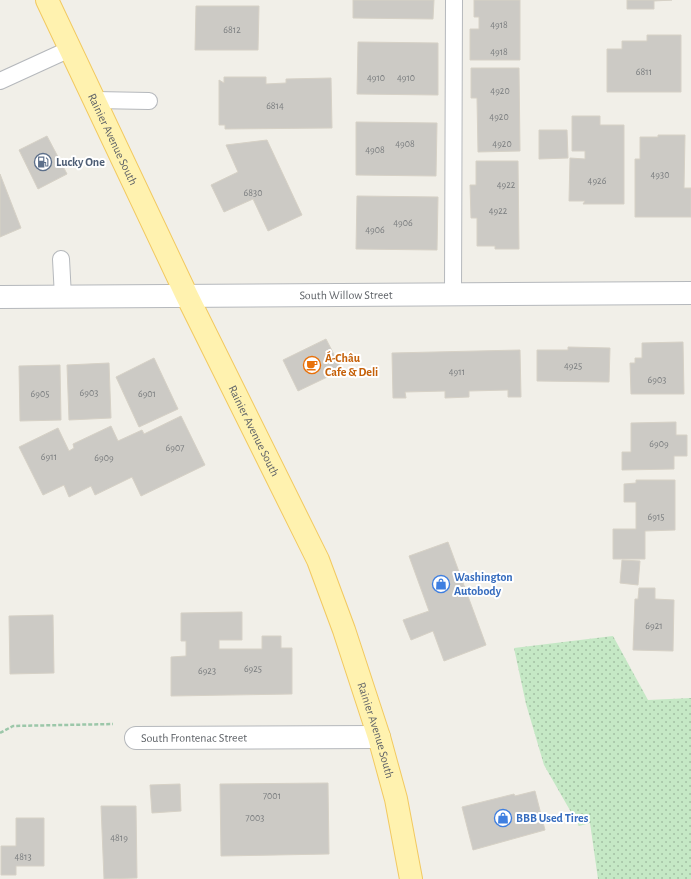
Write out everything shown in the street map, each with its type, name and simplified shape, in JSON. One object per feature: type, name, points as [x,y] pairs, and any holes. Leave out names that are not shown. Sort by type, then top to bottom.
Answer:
[{"type":"main road","name":"Rainier Avenue South","points":[[47,0],[187,296],[318,560],[344,630],[379,737],[396,799],[411,879]]},
{"type":"street","name":"South Willow Street","points":[[0,297],[691,293]]},
{"type":"street","name":"South Frontenac Street","points":[[136,738],[379,737]]},
{"type":"lane","points":[[453,294],[454,0]]},
{"type":"lane","points":[[0,81],[70,49]]},
{"type":"lane","points":[[95,100],[149,101]]},
{"type":"lane","points":[[61,259],[63,297]]},
{"type":"path","name":"South Frontenac Street","points":[[0,733],[13,726],[136,724],[136,738]]},
{"type":"green space","points":[[613,636],[648,700],[691,698],[691,879],[598,879],[590,823],[579,826],[544,765],[526,704],[514,648]]},
{"type":"building","points":[[353,0],[434,0],[433,19],[353,18]]},
{"type":"building","points":[[474,0],[520,0],[520,60],[470,60],[470,29],[479,29],[479,17],[474,17]]},
{"type":"building","points":[[627,0],[672,0],[654,1],[654,9],[627,9]]},
{"type":"building","points":[[196,6],[259,6],[258,50],[195,50]]},
{"type":"building","points":[[647,35],[681,35],[681,92],[607,92],[607,49],[622,49],[622,41],[647,41]]},
{"type":"building","points":[[358,42],[438,43],[438,95],[357,94]]},
{"type":"building","points":[[471,68],[519,68],[520,151],[478,152],[477,98],[471,98]]},
{"type":"building","points":[[224,77],[266,77],[266,84],[286,83],[286,79],[331,78],[332,128],[225,129],[225,125],[219,125],[219,80],[224,83]]},
{"type":"building","points":[[572,116],[600,116],[600,125],[624,125],[624,204],[583,204],[585,201],[569,201],[570,158],[585,159],[585,151],[572,151]]},
{"type":"building","points":[[356,122],[437,123],[436,176],[356,175]]},
{"type":"building","points":[[539,130],[567,130],[568,158],[539,159]]},
{"type":"building","points":[[658,135],[685,135],[684,188],[691,188],[691,217],[635,217],[635,159],[640,159],[640,137],[658,137]]},
{"type":"building","name":"Lucky One","points":[[47,136],[67,174],[38,189],[19,150]]},
{"type":"building","points":[[267,140],[302,215],[268,231],[253,199],[224,212],[211,185],[238,172],[226,145]]},
{"type":"building","points":[[476,161],[518,161],[519,249],[495,249],[495,246],[477,246],[477,218],[471,218],[470,185],[476,185]]},
{"type":"building","points":[[0,174],[21,228],[0,237]]},
{"type":"building","points":[[357,196],[438,197],[437,250],[356,249]]},
{"type":"building","name":"Á-Châu Cafe & Deli","points":[[326,339],[342,370],[298,391],[283,360]]},
{"type":"building","points":[[683,342],[684,394],[631,394],[630,363],[635,363],[635,358],[642,358],[642,343]]},
{"type":"building","points":[[568,347],[610,348],[609,382],[537,381],[537,350],[568,350]]},
{"type":"building","points":[[520,350],[521,397],[508,397],[508,390],[469,391],[469,397],[445,398],[445,391],[405,392],[406,398],[393,398],[392,353]]},
{"type":"building","points":[[154,358],[178,409],[139,427],[116,377]]},
{"type":"building","points":[[109,363],[111,418],[69,420],[67,365]]},
{"type":"building","points":[[60,365],[61,420],[20,421],[19,366]]},
{"type":"building","points":[[181,416],[205,465],[141,496],[132,477],[95,495],[91,486],[69,497],[64,485],[43,495],[19,447],[58,428],[69,451],[74,448],[73,444],[111,426],[118,441],[142,430],[144,434]]},
{"type":"building","points":[[676,422],[676,435],[687,435],[687,456],[674,456],[674,469],[622,470],[622,452],[631,452],[631,423]]},
{"type":"building","points":[[636,480],[675,480],[675,530],[645,531],[645,559],[613,559],[613,529],[636,529],[636,502],[624,502],[624,484],[636,483]]},
{"type":"building","name":"Washington Autobody","points":[[448,542],[486,645],[444,661],[433,631],[411,640],[403,620],[429,611],[409,556]]},
{"type":"building","points":[[622,560],[640,561],[638,585],[620,583]]},
{"type":"building","points":[[639,588],[655,588],[655,599],[674,600],[673,651],[633,650],[635,599],[638,599]]},
{"type":"building","points":[[242,612],[242,640],[219,640],[219,649],[262,649],[262,636],[281,636],[281,648],[292,648],[292,694],[171,696],[171,657],[186,656],[186,641],[181,641],[181,613]]},
{"type":"building","points":[[53,615],[54,673],[10,674],[9,616]]},
{"type":"building","points":[[328,783],[329,854],[221,856],[220,784]]},
{"type":"building","points":[[180,784],[181,811],[152,813],[150,785]]},
{"type":"building","name":"BBB Used Tires","points":[[535,791],[545,830],[473,850],[462,807],[514,794],[515,796]]},
{"type":"building","points":[[101,806],[136,806],[137,878],[104,879]]},
{"type":"building","points":[[16,818],[44,818],[44,866],[16,866],[16,875],[1,875],[1,846],[16,846]]},
{"type":"place","name":"Lucky One","points":[[43,162]]},
{"type":"place","name":"Á-Châu Cafe & Deli","points":[[312,365]]},
{"type":"place","name":"Washington Autobody","points":[[441,584]]},
{"type":"place","name":"BBB Used Tires","points":[[503,818]]}]
